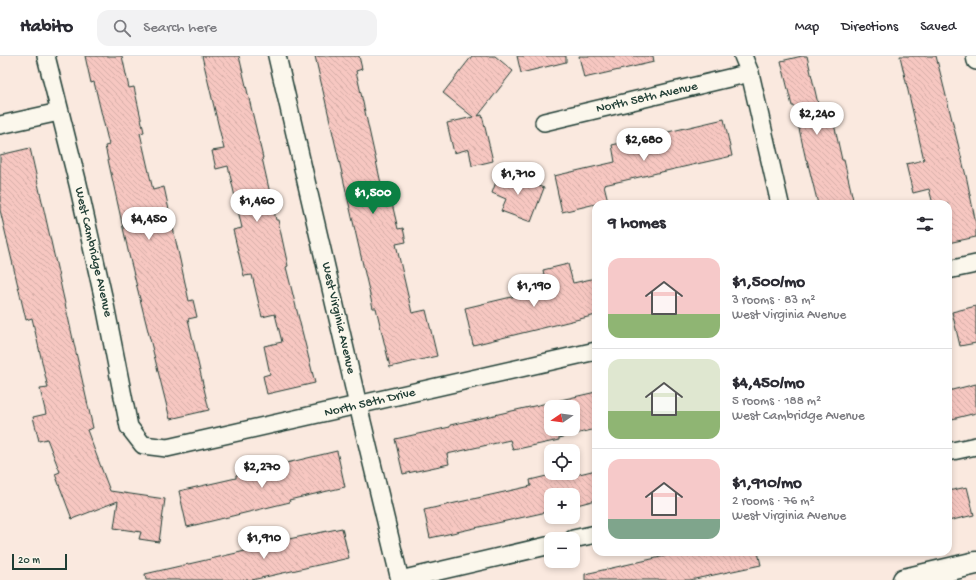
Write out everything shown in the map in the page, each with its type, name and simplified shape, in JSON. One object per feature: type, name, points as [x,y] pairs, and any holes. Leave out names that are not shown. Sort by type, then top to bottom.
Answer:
[{"type":"main road","points":[[904,580],[976,563]]},
{"type":"street","name":"West Cambridge Avenue","points":[[46,56],[78,184],[105,305],[129,427],[143,445]]},
{"type":"street","name":"West Virginia Avenue","points":[[277,56],[400,580]]},
{"type":"street","points":[[743,56],[750,73],[779,200]]},
{"type":"street","points":[[975,56],[976,61]]},
{"type":"street","name":"North 58th Avenue","points":[[544,122],[750,73]]},
{"type":"street","points":[[0,125],[59,112]]},
{"type":"street","points":[[952,269],[976,264]]},
{"type":"street","name":"North 58th Drive","points":[[143,445],[167,448],[592,352]]},
{"type":"street","points":[[952,451],[976,446]]},
{"type":"street","points":[[580,537],[592,535]]},
{"type":"street","points":[[400,580],[544,547]]},
{"type":"building","points":[[85,56],[122,56],[129,88],[134,87],[144,132],[140,133],[153,190],[164,187],[189,301],[193,300],[197,317],[188,319],[209,410],[170,419],[129,255],[105,146],[109,145],[94,82],[91,83]]},
{"type":"building","points":[[202,56],[239,56],[276,220],[278,220],[288,266],[286,267],[315,383],[267,394],[263,376],[270,374],[264,346],[282,342],[275,314],[262,317],[252,275],[244,276],[233,230],[242,228],[228,166],[216,169],[212,151],[224,149]]},
{"type":"building","points":[[315,56],[359,56],[362,69],[356,71],[384,197],[390,195],[398,229],[403,228],[406,242],[396,244],[412,313],[426,310],[437,356],[390,367],[376,308],[373,308]]},
{"type":"building","points":[[472,56],[495,56],[513,71],[478,116],[482,115],[493,161],[472,166],[469,149],[454,153],[447,123],[473,117],[443,93]]},
{"type":"building","points":[[517,56],[566,56],[566,62],[521,73]]},
{"type":"building","points":[[579,56],[653,56],[654,62],[584,78]]},
{"type":"building","points":[[807,56],[819,108],[830,106],[842,160],[844,160],[853,200],[817,200],[794,106],[792,106],[781,61]]},
{"type":"building","points":[[900,56],[936,56],[967,180],[976,224],[976,237],[952,242],[952,200],[932,200],[929,189],[913,193],[906,164],[924,160]]},
{"type":"building","points":[[724,119],[732,156],[604,185],[608,200],[592,200],[592,205],[562,212],[554,176],[615,162],[612,145]]},
{"type":"building","points":[[30,148],[93,428],[87,430],[110,491],[165,499],[159,542],[139,539],[141,532],[114,528],[118,501],[72,519],[55,474],[60,472],[47,439],[39,441],[33,417],[46,414],[40,389],[48,388],[32,318],[26,320],[0,210],[0,155]]},
{"type":"building","points":[[500,171],[544,188],[531,222],[501,211],[506,199],[492,193]]},
{"type":"building","points":[[568,264],[573,283],[592,279],[592,316],[473,345],[465,308],[524,294],[523,289],[546,284],[543,270]]},
{"type":"building","points":[[976,306],[976,343],[960,346],[952,312]]},
{"type":"building","points":[[976,384],[976,413],[952,419],[952,390]]},
{"type":"building","points":[[592,393],[592,430],[580,433],[580,400],[561,400]]},
{"type":"building","points":[[544,404],[544,436],[567,436],[559,438],[559,440],[513,450],[510,440],[447,454],[449,464],[403,474],[395,439]]},
{"type":"building","points":[[337,451],[345,487],[187,527],[179,491],[236,478],[236,475]]},
{"type":"building","points":[[592,471],[592,501],[580,504],[580,488],[544,488],[544,513],[430,538],[424,510],[531,486],[530,480],[544,477],[544,480],[580,480],[580,474]]},
{"type":"building","points":[[967,487],[974,515],[952,520],[952,490]]},
{"type":"building","points":[[342,528],[349,558],[252,580],[146,580],[145,574],[241,552],[256,548],[255,546]]},
{"type":"building","points":[[665,556],[759,556],[761,565],[690,580],[585,580],[585,574]]}]
